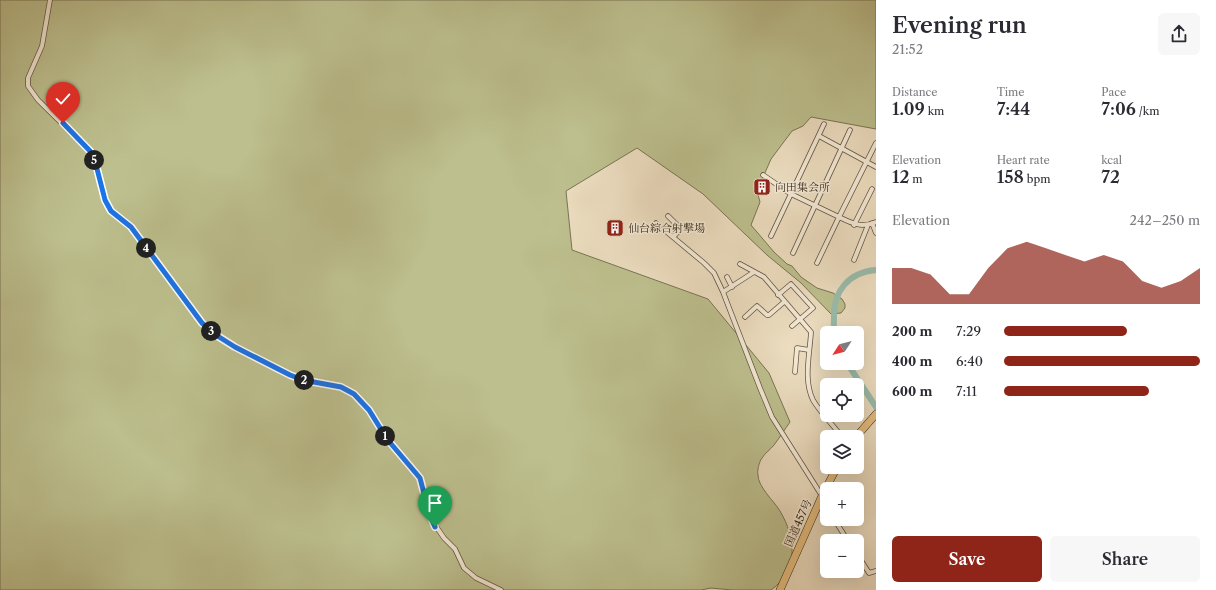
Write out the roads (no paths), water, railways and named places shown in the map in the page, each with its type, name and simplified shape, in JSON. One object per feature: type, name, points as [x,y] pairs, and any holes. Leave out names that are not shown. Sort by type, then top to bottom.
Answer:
[{"type":"highway","points":[[862,430],[876,414]]},
{"type":"highway","name":"国道457号","points":[[780,590],[820,499]]},
{"type":"street","points":[[50,0],[42,46],[28,78],[28,86],[38,100],[90,151],[95,161],[105,200],[111,211],[131,227],[202,323],[216,335],[248,354],[290,375],[303,380],[341,387],[354,394],[369,410],[384,435],[420,478],[433,522],[444,538],[455,549],[464,568],[476,578],[501,590]]},
{"type":"street","points":[[771,236],[824,124]]},
{"type":"street","points":[[793,253],[850,130]]},
{"type":"street","points":[[819,136],[876,167]]},
{"type":"street","points":[[817,263],[876,143]]},
{"type":"street","points":[[763,175],[791,194],[854,224],[859,226],[872,223]]},
{"type":"street","points":[[854,224],[872,189]]},
{"type":"street","points":[[668,216],[682,229],[673,237]]},
{"type":"street","points":[[656,223],[714,273],[723,292],[772,417],[820,495]]},
{"type":"street","points":[[872,223],[876,233]]},
{"type":"street","points":[[854,260],[872,223]]},
{"type":"street","points":[[740,264],[764,277],[811,332],[809,350],[809,382],[811,394],[817,406],[836,430]]},
{"type":"street","points":[[723,292],[754,272]]},
{"type":"street","points":[[740,274],[743,279]]},
{"type":"street","points":[[727,277],[732,287]]},
{"type":"street","points":[[778,295],[791,284],[813,308],[792,326]]},
{"type":"street","points":[[745,316],[757,306],[769,315],[784,302]]},
{"type":"street","points":[[795,372],[797,348],[809,350]]},
{"type":"street","points":[[864,565],[869,573],[876,571]]},
{"type":"waterway","points":[[834,326],[834,308],[836,299],[844,285],[858,275],[876,270]]},
{"type":"waterway","points":[[852,370],[876,407]]},
{"type":"place","name":"向田集会所","points":[[762,187]]},
{"type":"place","name":"仙台綜合射撃場","points":[[615,228]]}]
